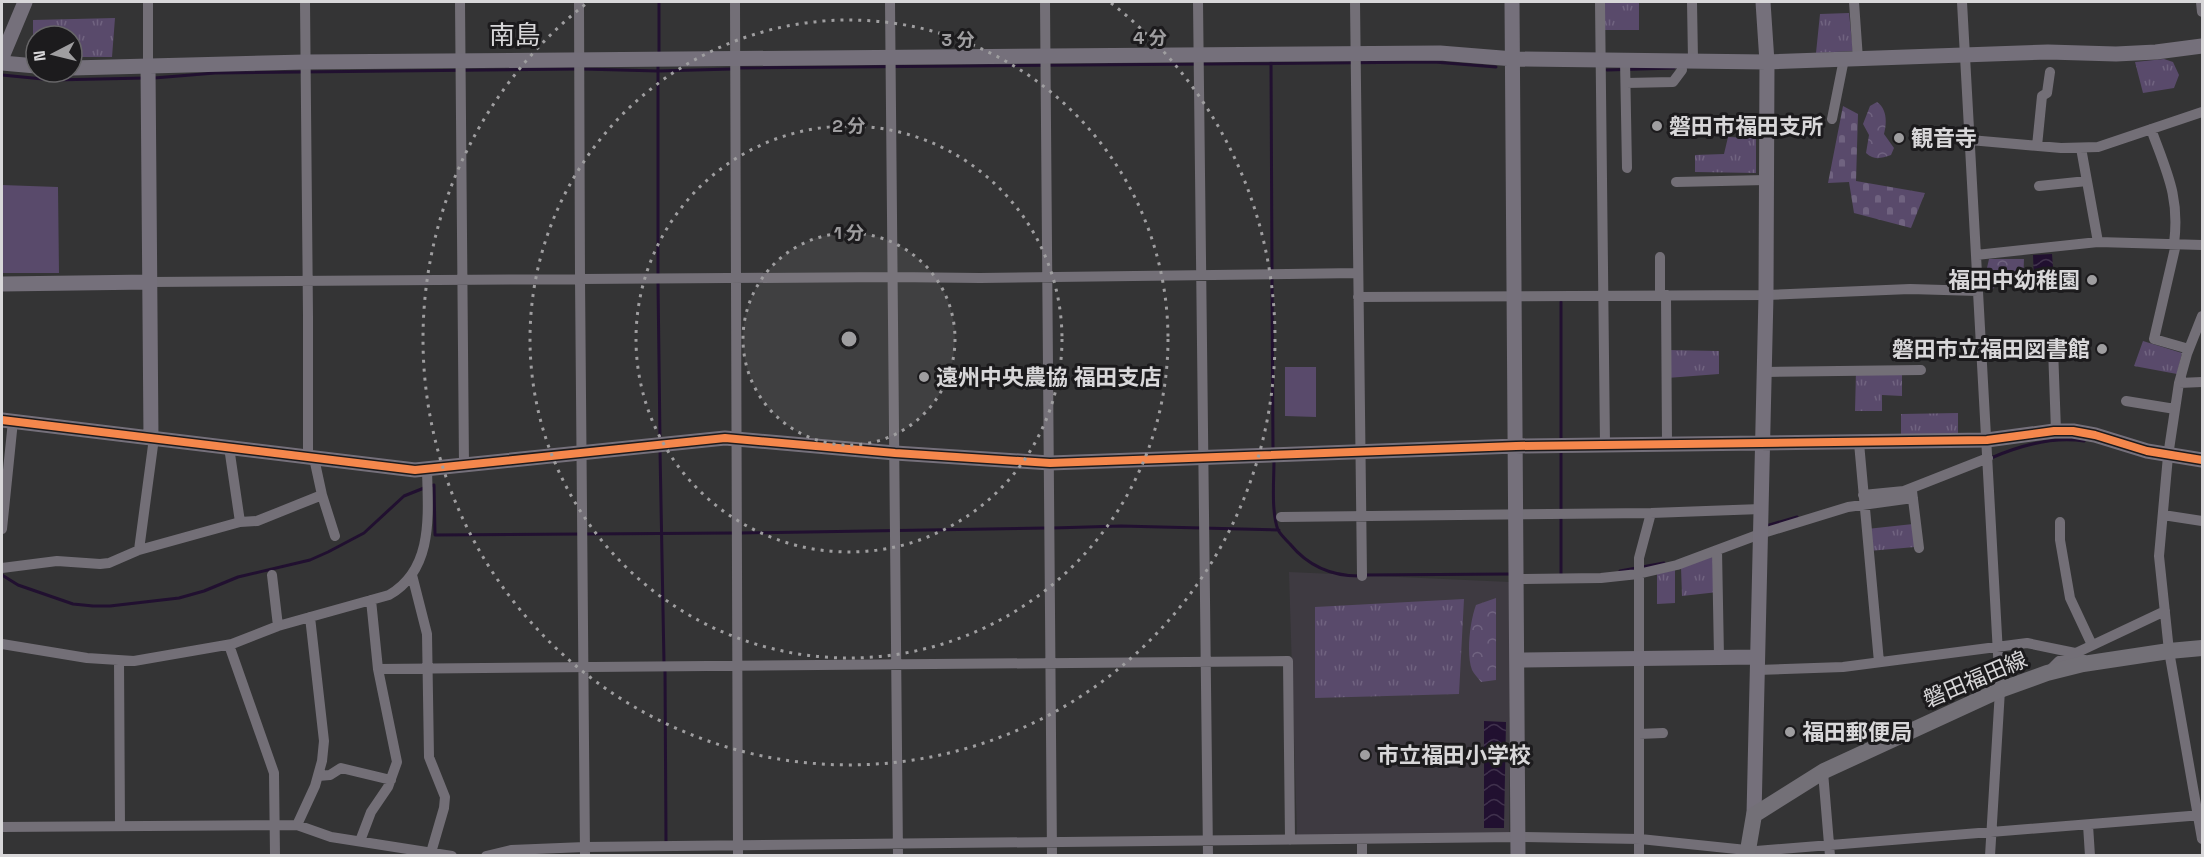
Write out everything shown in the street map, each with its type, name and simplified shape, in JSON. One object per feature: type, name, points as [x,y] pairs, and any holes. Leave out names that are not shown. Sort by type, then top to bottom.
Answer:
[{"type":"main road","name":"磐田福田線","points":[[1754,815],[1823,772],[2000,690],[2081,658],[2202,648]]},
{"type":"main road","points":[[1747,853],[1754,815]]},
{"type":"street","points":[[2,57],[25,2]]},
{"type":"street","points":[[139,550],[153,438],[148,2]]},
{"type":"street","points":[[305,2],[311,457],[335,536]]},
{"type":"street","points":[[460,2],[464,465]]},
{"type":"street","points":[[579,2],[585,851]]},
{"type":"street","points":[[735,2],[738,851]]},
{"type":"street","points":[[890,2],[898,850]]},
{"type":"street","points":[[1045,2],[1052,855]]},
{"type":"street","points":[[1198,2],[1208,855]]},
{"type":"street","points":[[1355,2],[1362,576]]},
{"type":"street","points":[[1512,2],[1518,855]]},
{"type":"street","points":[[1600,2],[1605,445]]},
{"type":"street","points":[[84,68],[305,62],[1440,53],[1514,59],[1600,60],[1625,72],[1672,82],[1685,64],[1692,2]]},
{"type":"street","points":[[1754,815],[1766,295],[1767,62],[1763,2]]},
{"type":"street","points":[[1832,119],[1848,63],[1854,2]]},
{"type":"street","points":[[1962,2],[2000,690],[1990,855]]},
{"type":"street","points":[[2201,2],[2202,12]]},
{"type":"street","points":[[1625,72],[1685,64],[1848,63],[2048,52],[2116,54],[2156,52],[2202,45]]},
{"type":"street","points":[[2,63],[24,65]]},
{"type":"street","points":[[1625,72],[1627,168]]},
{"type":"street","points":[[2037,146],[2042,96],[2047,93],[2050,72]]},
{"type":"street","points":[[1970,140],[2037,146],[2098,147],[2202,112]]},
{"type":"street","points":[[2151,129],[2172,187],[2176,206],[2175,244],[2154,339],[2189,349]]},
{"type":"street","points":[[2081,148],[2098,242]]},
{"type":"street","points":[[1676,182],[1766,180]]},
{"type":"street","points":[[2039,186],[2087,181]]},
{"type":"street","points":[[1976,255],[2098,242],[2202,245]]},
{"type":"street","points":[[1659,257],[1663,294],[1667,444]]},
{"type":"street","points":[[2,284],[980,278],[1358,273]]},
{"type":"street","points":[[1358,297],[1766,295],[1910,290],[1978,291]]},
{"type":"street","points":[[2202,316],[2179,383],[2168,456],[2159,556],[2169,651],[2200,815],[2202,839]]},
{"type":"street","points":[[2053,348],[2056,431]]},
{"type":"street","points":[[1765,372],[1921,370]]},
{"type":"street","points":[[2179,383],[2202,382]]},
{"type":"street","points":[[2126,401],[2175,409]]},
{"type":"street","points":[[2,530],[7,421],[415,470],[705,439],[1050,463],[1516,446],[1987,440],[2056,431],[2095,435],[2168,456],[2202,460]]},
{"type":"street","points":[[1859,443],[1879,662]]},
{"type":"street","points":[[229,447],[240,522]]},
{"type":"street","points":[[1517,579],[1601,578],[1638,574],[1677,565],[1760,534],[1864,500],[1912,493],[1988,458]]},
{"type":"street","points":[[2,644],[87,658],[134,661],[229,645],[278,626],[388,595],[400,588],[412,575],[424,546],[428,527],[427,469]]},
{"type":"street","points":[[1912,493],[1919,548]]},
{"type":"street","points":[[2,568],[57,561],[100,564],[109,562],[139,550],[240,522],[257,521],[322,495]]},
{"type":"street","points":[[1281,517],[1651,513],[1761,509]]},
{"type":"street","points":[[1639,855],[1638,574],[1639,558],[1651,513]]},
{"type":"street","points":[[2163,515],[2202,521]]},
{"type":"street","points":[[2060,522],[2060,540],[2070,598],[2092,645]]},
{"type":"street","points":[[1717,550],[1719,657]]},
{"type":"street","points":[[272,575],[278,626]]},
{"type":"street","points":[[412,575],[427,634],[429,757],[445,797],[444,808],[430,854]]},
{"type":"street","points":[[360,841],[371,812],[391,780],[397,762],[378,669],[371,600]]},
{"type":"street","points":[[1518,660],[1719,657],[1757,664],[1843,667],[1997,645],[2027,643],[2081,658],[2092,645],[2165,611]]},
{"type":"street","points":[[297,825],[318,776],[324,741],[310,617]]},
{"type":"street","points":[[229,645],[274,773],[275,855]]},
{"type":"street","points":[[119,661],[120,826]]},
{"type":"street","points":[[378,669],[1288,661],[1290,840]]},
{"type":"street","points":[[1639,734],[1663,734]]},
{"type":"street","points":[[318,776],[330,775],[341,768],[391,780]]},
{"type":"street","points":[[1823,772],[1830,850]]},
{"type":"street","points":[[486,855],[511,850],[898,850],[1052,843],[1518,837],[1640,839],[1747,853],[1830,850],[1991,832],[2200,815]]},
{"type":"street","points":[[2,827],[297,825],[331,837],[430,854],[453,855]]},
{"type":"street","points":[[2088,825],[2090,855]]},
{"type":"street","points":[[1362,839],[1362,855]]},
{"type":"shaded area","points":[[1289,572],[1510,582],[1509,837],[1297,835]]},
{"type":"green space","points":[[1600,2],[1639,2],[1639,30],[1600,30]]},
{"type":"green space","points":[[1849,13],[1853,51],[1816,53],[1820,14]]},
{"type":"green space","points":[[115,18],[112,57],[84,57],[84,24],[33,24],[33,20]]},
{"type":"green space","points":[[2164,59],[2173,62],[2179,75],[2174,88],[2143,93],[2135,62]]},
{"type":"green space","points":[[1877,102],[1883,108],[1885,116],[1884,134],[1894,148],[1891,155],[1878,158],[1866,153],[1869,135],[1863,124],[1870,106]]},
{"type":"green space","points":[[1843,106],[1858,114],[1856,181],[1925,193],[1911,228],[1854,213],[1849,182],[1828,183]]},
{"type":"green space","points":[[1728,137],[1756,138],[1756,173],[1695,172],[1695,155],[1724,154]]},
{"type":"green space","points":[[2,185],[58,187],[59,273],[2,273]]},
{"type":"green space","points":[[1989,259],[2024,259],[2023,284],[2008,283],[2003,278],[1990,292],[1986,292],[1984,281]]},
{"type":"green space","points":[[2143,341],[2182,353],[2177,374],[2134,366]]},
{"type":"green space","points":[[1667,350],[1719,351],[1719,374],[1667,378]]},
{"type":"green space","points":[[1285,367],[1316,367],[1316,417],[1285,416]]},
{"type":"green space","points":[[1902,370],[1902,396],[1882,395],[1882,411],[1855,411],[1856,371]]},
{"type":"green space","points":[[1958,413],[1958,441],[1901,442],[1901,414]]},
{"type":"green space","points":[[1913,524],[1915,547],[1869,551],[1867,529]]},
{"type":"green space","points":[[1717,550],[1718,592],[1682,596],[1681,567]]},
{"type":"green space","points":[[1675,570],[1675,603],[1657,604],[1657,574]]},
{"type":"green space","points":[[1496,598],[1496,680],[1481,682],[1473,672],[1470,663],[1472,620],[1476,605]]},
{"type":"green space","points":[[1464,599],[1459,694],[1315,698],[1315,607]]},
{"type":"water","points":[[2052,254],[2054,280],[2034,281],[2033,255]]},
{"type":"water","points":[[1484,721],[1506,722],[1504,828],[1484,828]]},
{"type":"waterway","points":[[659,2],[659,54]]},
{"type":"waterway","points":[[1271,62],[1272,271]]},
{"type":"waterway","points":[[739,68],[1434,62],[1496,67]]},
{"type":"waterway","points":[[658,63],[658,276]]},
{"type":"waterway","points":[[1607,70],[1674,68]]},
{"type":"waterway","points":[[154,78],[215,73],[576,69]]},
{"type":"waterway","points":[[583,69],[658,71],[732,69]]},
{"type":"waterway","points":[[2,75],[53,80],[145,78]]},
{"type":"waterway","points":[[1272,277],[1273,451]]},
{"type":"waterway","points":[[658,282],[660,441]]},
{"type":"waterway","points":[[1561,302],[1561,440]]},
{"type":"waterway","points":[[1991,458],[2036,443],[2060,440],[2084,441]]},
{"type":"waterway","points":[[660,450],[664,663]]},
{"type":"waterway","points":[[1561,450],[1561,574]]},
{"type":"waterway","points":[[1274,460],[1274,505],[1279,532],[1297,552],[1312,564],[1329,572],[1359,576]]},
{"type":"waterway","points":[[430,486],[434,485],[435,535],[734,533]]},
{"type":"waterway","points":[[2,575],[18,585],[73,604],[110,606],[179,598],[238,577],[310,560],[328,552],[364,533],[404,496],[424,488]]},
{"type":"waterway","points":[[1766,526],[1797,517]]},
{"type":"waterway","points":[[1053,528],[1121,526],[1279,530]]},
{"type":"waterway","points":[[741,533],[1046,528]]},
{"type":"waterway","points":[[1620,571],[1664,563]]},
{"type":"waterway","points":[[1365,575],[1512,574]]},
{"type":"waterway","points":[[665,669],[666,843]]},
{"type":"cycle path","points":[[2,420],[415,470],[725,438],[895,453],[1050,463],[1516,446],[1987,440],[2054,431],[2073,431],[2095,435],[2147,451],[2202,460]]},
{"type":"place","name":"磐田市福田支所","points":[[1657,126]]},
{"type":"place","name":"観音寺","points":[[1899,138]]},
{"type":"place","name":"福田中幼稚園","points":[[2092,280]]},
{"type":"place","name":"磐田市立福田図書館","points":[[2102,349]]},
{"type":"place","name":"遠州中央農協 福田支店","points":[[924,377]]},
{"type":"place","name":"福田郵便局","points":[[1790,732]]},
{"type":"place","name":"市立福田小学校","points":[[1365,755]]},
{"type":"district","name":"南島","points":[[515,35]]}]
